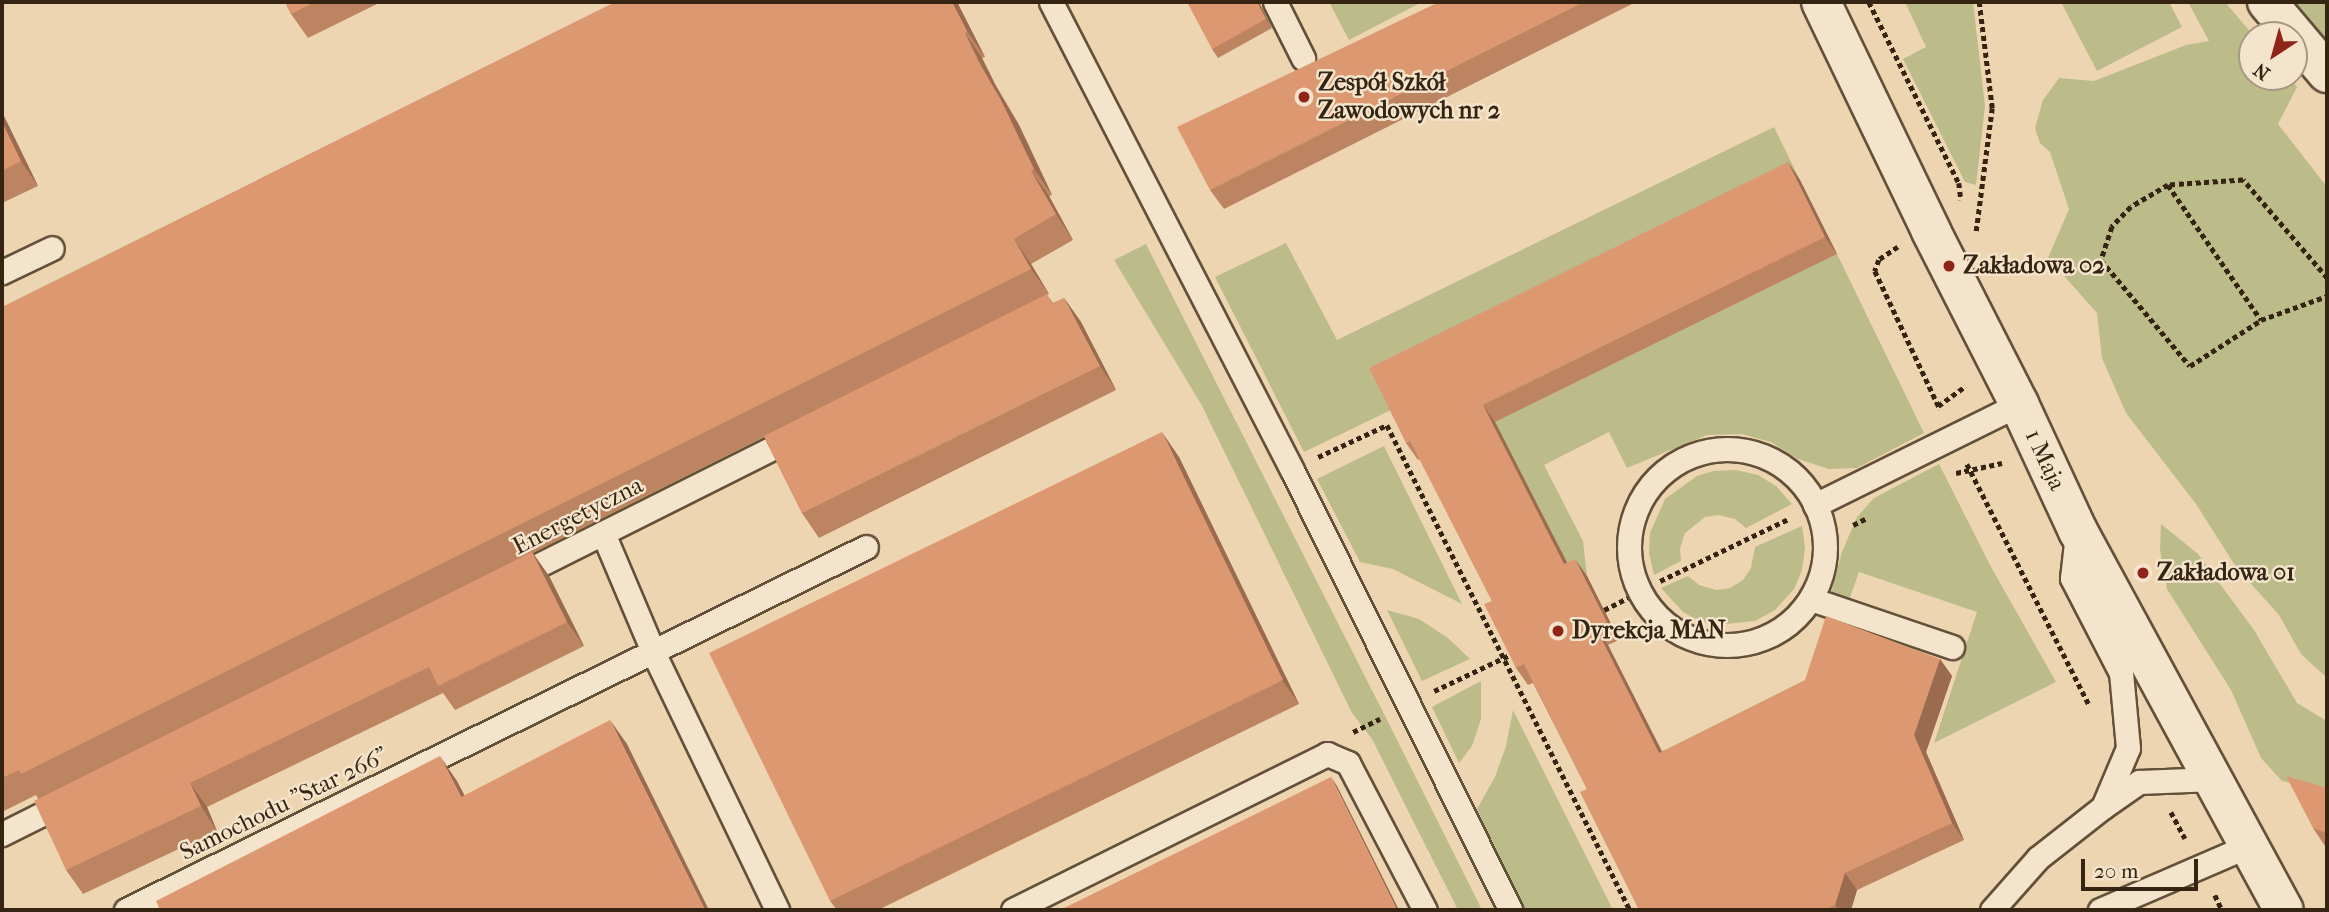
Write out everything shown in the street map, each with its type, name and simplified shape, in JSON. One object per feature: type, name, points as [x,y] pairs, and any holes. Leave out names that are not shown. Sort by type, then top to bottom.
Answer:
[{"type":"street","name":"1 Maja","points":[[1821,2],[2019,404],[2078,531],[2284,910]]},
{"type":"street","points":[[2267,2],[2327,73]]},
{"type":"lane","points":[[1051,2],[1292,470],[1510,910]]},
{"type":"lane","points":[[1275,2],[1303,58]]},
{"type":"lane","points":[[2,272],[52,248]]},
{"type":"lane","points":[[1815,505],[2019,404]]},
{"type":"lane","name":"Energetyczna","points":[[492,588],[815,427]]},
{"type":"lane","points":[[1722,449],[1756,453],[1782,466],[1804,486],[1815,505],[1825,542],[1822,571],[1811,599],[1792,621],[1763,639],[1730,646],[1696,641],[1666,625],[1643,599],[1630,568],[1629,534],[1639,502],[1660,475],[1689,456],[1722,449]]},
{"type":"lane","points":[[2078,531],[2072,578],[2122,673],[2127,725],[2128,748],[2103,807]]},
{"type":"lane","points":[[603,533],[654,654],[777,910]]},
{"type":"lane","name":"Samochodu \"Star 266\"","points":[[126,910],[654,654],[866,547]]},
{"type":"lane","points":[[1811,599],[1952,647]]},
{"type":"lane","points":[[1013,910],[1326,754],[1348,763],[1425,910]]},
{"type":"lane","points":[[1992,910],[2038,858],[2139,782],[2214,779]]},
{"type":"lane","points":[[2,834],[88,791]]},
{"type":"lane","points":[[2100,910],[2250,845]]},
{"type":"path","points":[[1868,2],[1959,183],[1961,206]]},
{"type":"path","points":[[1975,242],[1992,108],[1979,2]]},
{"type":"path","points":[[2327,278],[2243,180],[2168,185],[2130,206],[2112,227],[2101,260],[2190,366],[2261,320],[2327,296]]},
{"type":"path","points":[[2168,185],[2261,320]]},
{"type":"path","points":[[1907,243],[1887,251],[1879,260],[1875,271],[1942,414]]},
{"type":"path","points":[[1292,470],[1387,425],[1630,910]]},
{"type":"path","points":[[1962,453],[2092,709]]},
{"type":"path","points":[[1946,477],[2006,462]]},
{"type":"path","points":[[1853,525],[1876,513]]},
{"type":"path","points":[[1660,581],[1792,517]]},
{"type":"path","points":[[1604,610],[1631,596]]},
{"type":"path","points":[[2169,809],[2191,848]]},
{"type":"path","points":[[2213,891],[2222,910]]},
{"type":"green space","points":[[1329,2],[1422,2],[1349,40]]},
{"type":"green space","points":[[1905,2],[1973,2],[1985,106],[1976,185],[1965,182],[1903,59],[1926,47]]},
{"type":"green space","points":[[2061,2],[2169,2],[2182,27],[2097,71]]},
{"type":"green space","points":[[2188,2],[2225,2],[2241,21],[2238,21],[2238,91],[2295,91],[2278,124],[2327,187],[2327,678],[2301,654],[2279,615],[2236,567],[2196,504],[2126,413],[2102,358],[2097,313],[2048,258],[2069,209],[2050,152],[2040,143],[2035,128],[2043,100],[2059,78],[2094,81],[2186,45],[2209,41]]},
{"type":"green space","points":[[2292,2],[2327,2],[2327,46],[2308,21]]},
{"type":"green space","points":[[1774,127],[1800,180],[1393,409],[1304,452],[1215,277],[1286,243],[1337,340]]},
{"type":"green space","points":[[1146,244],[1482,910],[1458,910],[1372,739],[1352,713],[1201,404],[1114,260]]},
{"type":"green space","points":[[1837,254],[1924,433],[1857,468],[1829,469],[1798,459],[1771,442],[1741,434],[1707,435],[1627,468],[1609,432],[1544,465],[1583,541],[1587,576],[1577,582],[1470,434]]},
{"type":"green space","points":[[1384,446],[1462,604],[1393,569],[1360,562],[1317,479]]},
{"type":"green space","points":[[1939,464],[1990,565],[2056,682],[1934,743],[1977,612],[1859,572],[1849,600],[1831,594],[1842,552],[1857,517],[1874,498]]},
{"type":"green space","points":[[1736,470],[1758,475],[1776,486],[1792,504],[1746,528],[1735,519],[1718,515],[1705,517],[1685,533],[1680,549],[1681,561],[1654,575],[1649,553],[1650,533],[1665,499],[1697,476],[1713,471]]},
{"type":"green space","points":[[2161,524],[2198,554],[2254,630],[2297,703],[2327,721],[2327,791],[2282,781],[2261,758],[2231,690],[2167,589],[2160,550]]},
{"type":"green space","points":[[1802,526],[1805,548],[1802,570],[1794,589],[1775,610],[1755,621],[1717,625],[1699,621],[1683,612],[1661,588],[1688,576],[1699,585],[1716,590],[1730,588],[1743,580],[1751,568],[1755,547]]},
{"type":"green space","points":[[1387,610],[1419,619],[1448,638],[1470,659],[1422,681]]},
{"type":"green space","points":[[1481,681],[1481,719],[1472,746],[1459,763],[1432,707]]},
{"type":"green space","points":[[1513,710],[1613,910],[1525,910],[1477,809],[1495,777],[1506,746]]},
{"type":"building","points":[[285,2],[315,2],[291,14]]},
{"type":"building","points":[[615,2],[952,2],[978,61],[1001,100],[1034,169],[1031,171],[1056,214],[1014,239],[1031,269],[21,774],[19,770],[2,778],[2,307]]},
{"type":"building","points":[[1187,2],[1257,2],[1266,19],[1212,49]]},
{"type":"building","points":[[1439,2],[1584,2],[1210,190],[1177,127]]},
{"type":"building","points":[[2,122],[21,161],[2,171]]},
{"type":"building","points":[[1788,162],[1825,237],[1483,405],[1564,564],[1575,559],[1607,622],[1596,628],[1659,753],[1805,680],[1826,616],[1940,659],[1914,735],[1952,823],[1845,873],[1835,905],[1824,910],[1639,910],[1580,792],[1587,789],[1524,664],[1516,668],[1484,604],[1492,601],[1410,441],[1406,443],[1369,368]]},
{"type":"building","points":[[1047,294],[1052,304],[1064,298],[1100,366],[802,513],[764,436]]},
{"type":"building","points":[[1162,432],[1283,680],[830,901],[709,653]]},
{"type":"building","points":[[532,552],[567,622],[438,686],[429,667],[190,783],[201,806],[66,870],[34,801]]},
{"type":"building","points":[[610,720],[705,910],[160,910],[156,901],[440,756],[461,797]]},
{"type":"building","points":[[2286,776],[2327,788],[2327,833],[2313,828]]},
{"type":"building","points":[[1331,777],[1397,910],[1060,910]]},
{"type":"place","name":"Zespół Szkół Zawodowych nr 2","points":[[1304,97]]},
{"type":"place","name":"Zakładowa 02","points":[[1949,266]]},
{"type":"place","name":"Zakładowa 01","points":[[2143,573]]},
{"type":"place","name":"Dyrekcja MAN","points":[[1558,631]]}]
